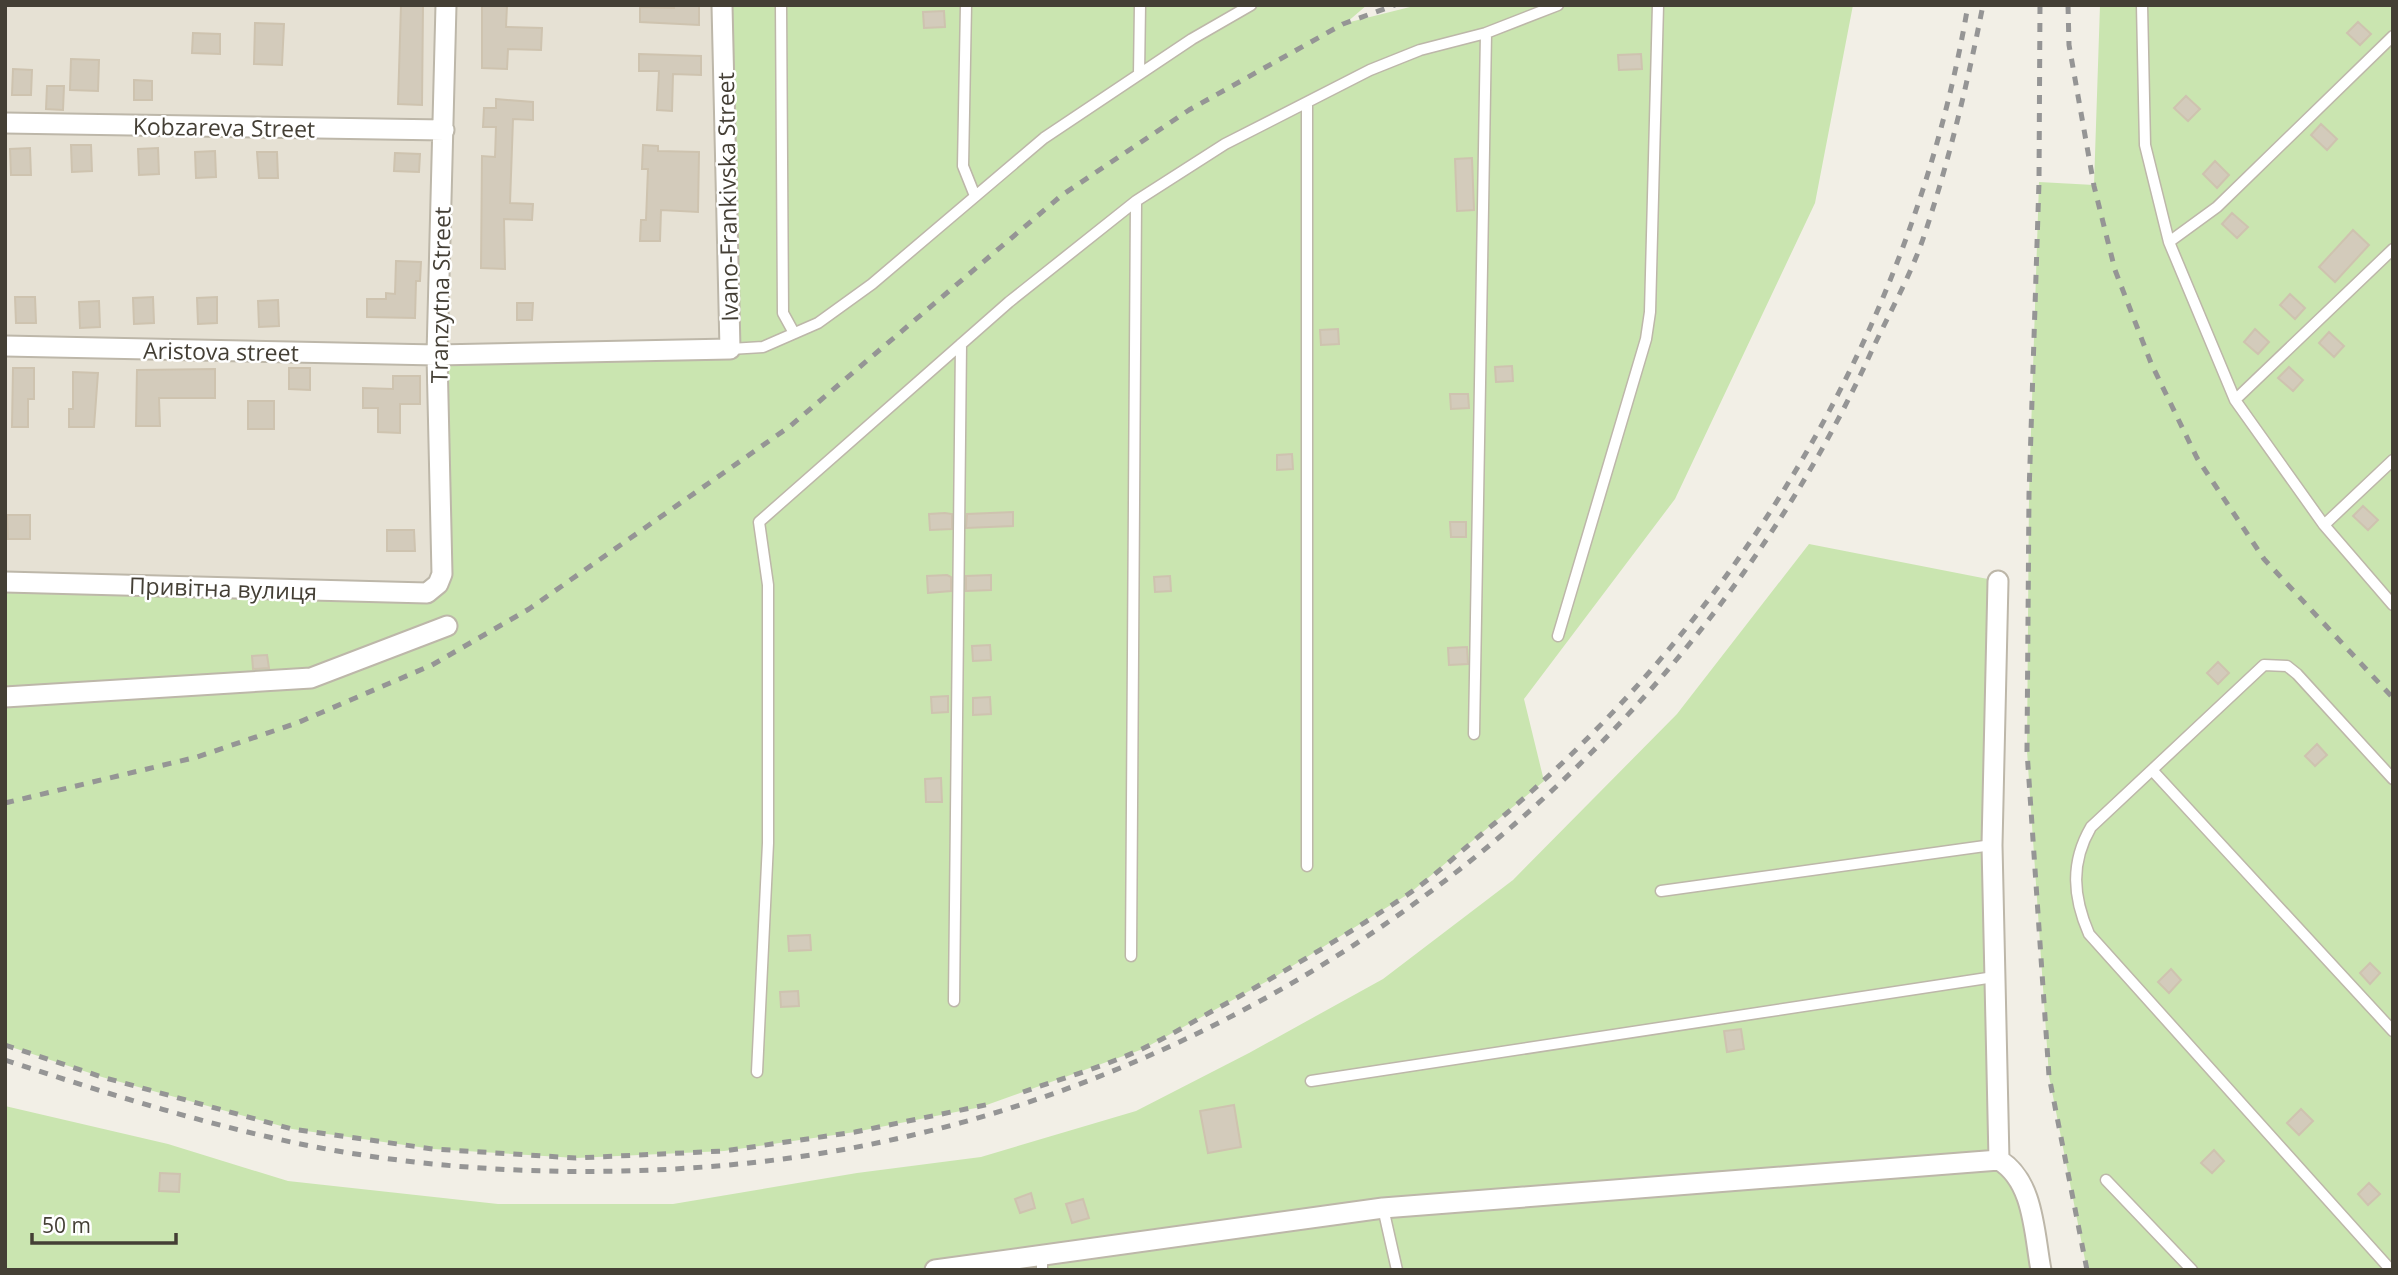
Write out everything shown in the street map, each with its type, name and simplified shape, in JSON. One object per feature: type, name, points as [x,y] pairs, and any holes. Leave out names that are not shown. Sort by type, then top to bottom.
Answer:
[{"type":"street","name":"Tranzytna Street","points":[[438,584],[442,574],[437,355],[446,5]]},
{"type":"street","name":"Ivano-Frankivska Street","points":[[437,355],[730,349],[722,5]]},
{"type":"street","name":"Kobzareva Street","points":[[5,123],[444,130]]},
{"type":"street","name":"Aristova street","points":[[5,346],[437,355]]},
{"type":"street","points":[[1998,581],[1992,845],[1999,1160]]},
{"type":"street","name":"Привітна вулиця","points":[[5,582],[426,593],[438,584]]},
{"type":"street","points":[[5,697],[311,678],[447,626]]},
{"type":"street","points":[[935,1270],[1042,1263],[1383,1208],[1999,1160],[2016,1174],[2026,1192],[2042,1270]]},
{"type":"lane","points":[[781,5],[783,313],[794,333]]},
{"type":"lane","points":[[966,5],[963,166],[975,196]]},
{"type":"lane","points":[[1139,74],[1140,5]]},
{"type":"lane","points":[[730,349],[763,347],[818,323],[872,284],[1044,138],[1139,74],[1251,5]]},
{"type":"lane","points":[[757,1072],[768,843],[768,585],[759,522],[961,344],[1136,201],[1225,144],[1370,70],[1420,50],[1486,33],[1558,5]]},
{"type":"lane","points":[[1558,636],[1646,340],[1650,312],[1658,5]]},
{"type":"lane","points":[[2142,5],[2145,145],[2169,242],[2235,400],[2324,525],[2393,605]]},
{"type":"lane","points":[[1474,734],[1486,33]]},
{"type":"lane","points":[[2169,242],[2217,207],[2393,36]]},
{"type":"lane","points":[[1307,104],[1307,866]]},
{"type":"lane","points":[[1131,956],[1136,201]]},
{"type":"lane","points":[[2235,400],[2393,249]]},
{"type":"lane","points":[[954,1001],[961,344]]},
{"type":"lane","points":[[2324,525],[2393,460]]},
{"type":"lane","points":[[2391,1270],[2089,934],[2080,914],[2075,888],[2079,848],[2091,827],[2264,665],[2275,663],[2287,666],[2297,674],[2393,779]]},
{"type":"lane","points":[[2152,770],[2393,1031]]},
{"type":"lane","points":[[1661,891],[1992,845]]},
{"type":"lane","points":[[1311,1081],[1994,978]]},
{"type":"lane","points":[[2106,1180],[2192,1270]]},
{"type":"lane","points":[[1383,1208],[1397,1270]]},
{"type":"shaded area","points":[[5,5],[722,5],[730,349],[438,585],[5,582]]},
{"type":"green space","points":[[722,5],[1367,5],[1346,23],[1418,5],[1853,5],[1815,203],[1675,499],[1524,699],[1544,781],[1410,893],[1273,978],[1143,1049],[981,1107],[855,1132],[724,1151],[576,1158],[433,1149],[292,1129],[102,1077],[5,1045],[5,582],[438,585],[437,355],[730,348]]},
{"type":"green space","points":[[2100,5],[2393,5],[2393,1270],[2087,1270],[2049,1076],[2027,751],[2029,494],[2039,182],[2094,185]]},
{"type":"green space","points":[[1809,544],[1998,581],[1992,845],[2008,1165],[2041,1270],[5,1270],[5,1106],[168,1144],[288,1181],[498,1204],[673,1204],[857,1173],[981,1157],[1136,1111],[1249,1053],[1383,979],[1513,880],[1677,714]]},
{"type":"building","points":[[401,5],[423,5],[422,105],[398,104]]},
{"type":"building","points":[[482,5],[507,5],[506,27],[542,28],[541,50],[508,49],[507,69],[482,68]]},
{"type":"building","points":[[699,6],[699,25],[640,22],[640,7]]},
{"type":"building","points":[[944,11],[945,27],[924,28],[923,12]]},
{"type":"building","points":[[2358,22],[2371,34],[2360,45],[2347,33]]},
{"type":"building","points":[[255,23],[284,24],[282,65],[254,64]]},
{"type":"building","points":[[193,33],[220,34],[220,54],[192,53]]},
{"type":"building","points":[[639,54],[701,56],[701,75],[673,74],[672,111],[657,110],[659,71],[639,71]]},
{"type":"building","points":[[1641,54],[1642,69],[1619,70],[1618,55]]},
{"type":"building","points":[[71,59],[99,60],[98,91],[70,90]]},
{"type":"building","points":[[13,69],[32,70],[31,95],[12,95]]},
{"type":"building","points":[[134,80],[152,81],[152,100],[134,100]]},
{"type":"building","points":[[47,86],[64,86],[63,110],[46,109]]},
{"type":"building","points":[[2186,96],[2200,109],[2188,121],[2174,108]]},
{"type":"building","points":[[496,99],[533,102],[533,120],[513,119],[510,203],[533,204],[532,220],[504,219],[505,269],[481,268],[482,156],[495,157],[496,127],[483,127],[484,108],[496,108]]},
{"type":"building","points":[[2321,124],[2337,139],[2327,150],[2311,135]]},
{"type":"building","points":[[71,145],[91,145],[92,171],[72,172]]},
{"type":"building","points":[[643,145],[658,146],[658,151],[699,152],[698,212],[661,210],[660,241],[640,241],[641,220],[646,220],[648,169],[642,169]]},
{"type":"building","points":[[30,148],[31,175],[11,175],[10,149]]},
{"type":"building","points":[[158,148],[159,174],[139,175],[138,149]]},
{"type":"building","points":[[215,151],[216,177],[196,178],[195,152]]},
{"type":"building","points":[[257,152],[277,152],[278,178],[259,178]]},
{"type":"building","points":[[395,153],[420,154],[419,172],[394,171]]},
{"type":"building","points":[[1472,158],[1474,210],[1457,211],[1455,159]]},
{"type":"building","points":[[2215,161],[2229,175],[2217,188],[2203,174]]},
{"type":"building","points":[[2232,213],[2248,227],[2237,238],[2222,224]]},
{"type":"building","points":[[2353,230],[2369,245],[2335,282],[2319,267]]},
{"type":"building","points":[[396,261],[421,262],[420,281],[416,281],[415,318],[367,317],[367,299],[386,299],[386,293],[395,294]]},
{"type":"building","points":[[2290,294],[2305,308],[2295,319],[2280,305]]},
{"type":"building","points":[[15,297],[35,297],[36,323],[16,323]]},
{"type":"building","points":[[153,297],[154,323],[134,324],[133,298]]},
{"type":"building","points":[[217,297],[217,323],[198,324],[197,298]]},
{"type":"building","points":[[278,300],[279,326],[259,327],[258,301]]},
{"type":"building","points":[[99,301],[100,327],[80,328],[79,302]]},
{"type":"building","points":[[517,303],[533,303],[532,320],[517,320]]},
{"type":"building","points":[[1338,329],[1339,344],[1321,345],[1320,330]]},
{"type":"building","points":[[2255,329],[2269,342],[2258,354],[2244,342]]},
{"type":"building","points":[[2329,332],[2344,346],[2334,357],[2319,343]]},
{"type":"building","points":[[1512,366],[1513,381],[1496,382],[1495,367]]},
{"type":"building","points":[[2289,367],[2303,380],[2293,391],[2278,378]]},
{"type":"building","points":[[13,368],[34,368],[34,399],[28,399],[28,427],[12,427]]},
{"type":"building","points":[[289,368],[310,368],[310,390],[289,389]]},
{"type":"building","points":[[215,369],[215,398],[159,398],[160,426],[136,426],[137,370]]},
{"type":"building","points":[[73,372],[98,373],[94,427],[69,427],[69,409],[73,409]]},
{"type":"building","points":[[393,376],[420,376],[420,404],[400,404],[400,433],[378,432],[378,408],[363,408],[363,388],[393,389]]},
{"type":"building","points":[[1450,394],[1468,394],[1469,408],[1451,409]]},
{"type":"building","points":[[248,401],[274,401],[274,429],[248,429]]},
{"type":"building","points":[[1292,454],[1293,469],[1277,470],[1277,455]]},
{"type":"building","points":[[2363,506],[2378,520],[2368,530],[2353,516]]},
{"type":"building","points":[[1013,512],[1013,526],[966,528],[967,514]]},
{"type":"building","points":[[929,514],[952,514],[952,529],[930,530]]},
{"type":"building","points":[[7,515],[30,515],[30,539],[8,539]]},
{"type":"building","points":[[1450,522],[1466,522],[1466,537],[1451,537]]},
{"type":"building","points":[[387,530],[414,530],[415,551],[387,551]]},
{"type":"building","points":[[991,575],[991,590],[966,591],[966,576]]},
{"type":"building","points":[[927,576],[951,577],[951,591],[928,593]]},
{"type":"building","points":[[1170,576],[1171,591],[1155,592],[1154,577]]},
{"type":"building","points":[[990,645],[991,660],[973,661],[972,646]]},
{"type":"building","points":[[1467,647],[1468,664],[1449,665],[1448,648]]},
{"type":"building","points":[[267,655],[269,668],[253,669],[252,656]]},
{"type":"building","points":[[2218,662],[2229,673],[2218,684],[2207,673]]},
{"type":"building","points":[[948,696],[948,712],[932,713],[931,697]]},
{"type":"building","points":[[990,697],[991,714],[973,715],[973,698]]},
{"type":"building","points":[[2317,744],[2327,755],[2315,766],[2305,756]]},
{"type":"building","points":[[941,778],[942,802],[926,802],[925,779]]},
{"type":"building","points":[[810,935],[811,950],[789,951],[788,936]]},
{"type":"building","points":[[2370,963],[2380,973],[2370,984],[2360,973]]},
{"type":"building","points":[[2171,969],[2181,980],[2169,993],[2158,982]]},
{"type":"building","points":[[798,991],[799,1006],[781,1007],[780,992]]},
{"type":"building","points":[[1741,1029],[1744,1049],[1727,1052],[1724,1031]]},
{"type":"building","points":[[1234,1105],[1241,1147],[1208,1153],[1200,1111]]},
{"type":"building","points":[[2301,1109],[2313,1121],[2299,1135],[2287,1123]]},
{"type":"building","points":[[2214,1150],[2224,1161],[2212,1173],[2201,1163]]},
{"type":"building","points":[[160,1173],[180,1174],[179,1192],[159,1191]]},
{"type":"building","points":[[2369,1183],[2380,1194],[2368,1205],[2358,1194]]},
{"type":"building","points":[[1031,1193],[1035,1208],[1020,1213],[1015,1199]]},
{"type":"building","points":[[1083,1199],[1089,1218],[1072,1223],[1066,1204]]},
{"type":"railway","points":[[5,803],[197,757],[297,723],[432,665],[529,609],[789,427],[1062,195],[1189,110],[1343,24],[1395,5]]},
{"type":"railway","points":[[1023,1092],[1155,1043],[1298,963],[1407,895],[1495,823],[1584,742],[1666,653],[1739,557],[1804,456],[1860,349],[1906,238],[1942,123],[1968,5]]},
{"type":"railway","points":[[5,1060],[183,1115],[255,1134],[344,1152],[509,1170],[674,1169],[728,1165],[909,1136],[1085,1082],[1252,1005],[1408,908],[1551,792],[1678,658],[1786,510],[1901,290],[1921,245],[1943,175],[1983,5]]},
{"type":"railway","points":[[2040,5],[2039,182],[2029,494],[2027,751],[2049,1076],[2087,1270]]},
{"type":"railway","points":[[2068,5],[2069,45],[2094,186],[2115,270],[2151,363],[2197,458],[2264,559],[2393,698]]},
{"type":"railway","points":[[5,1045],[102,1077],[292,1129],[433,1149],[576,1158],[724,1151],[855,1132],[990,1104]]}]
